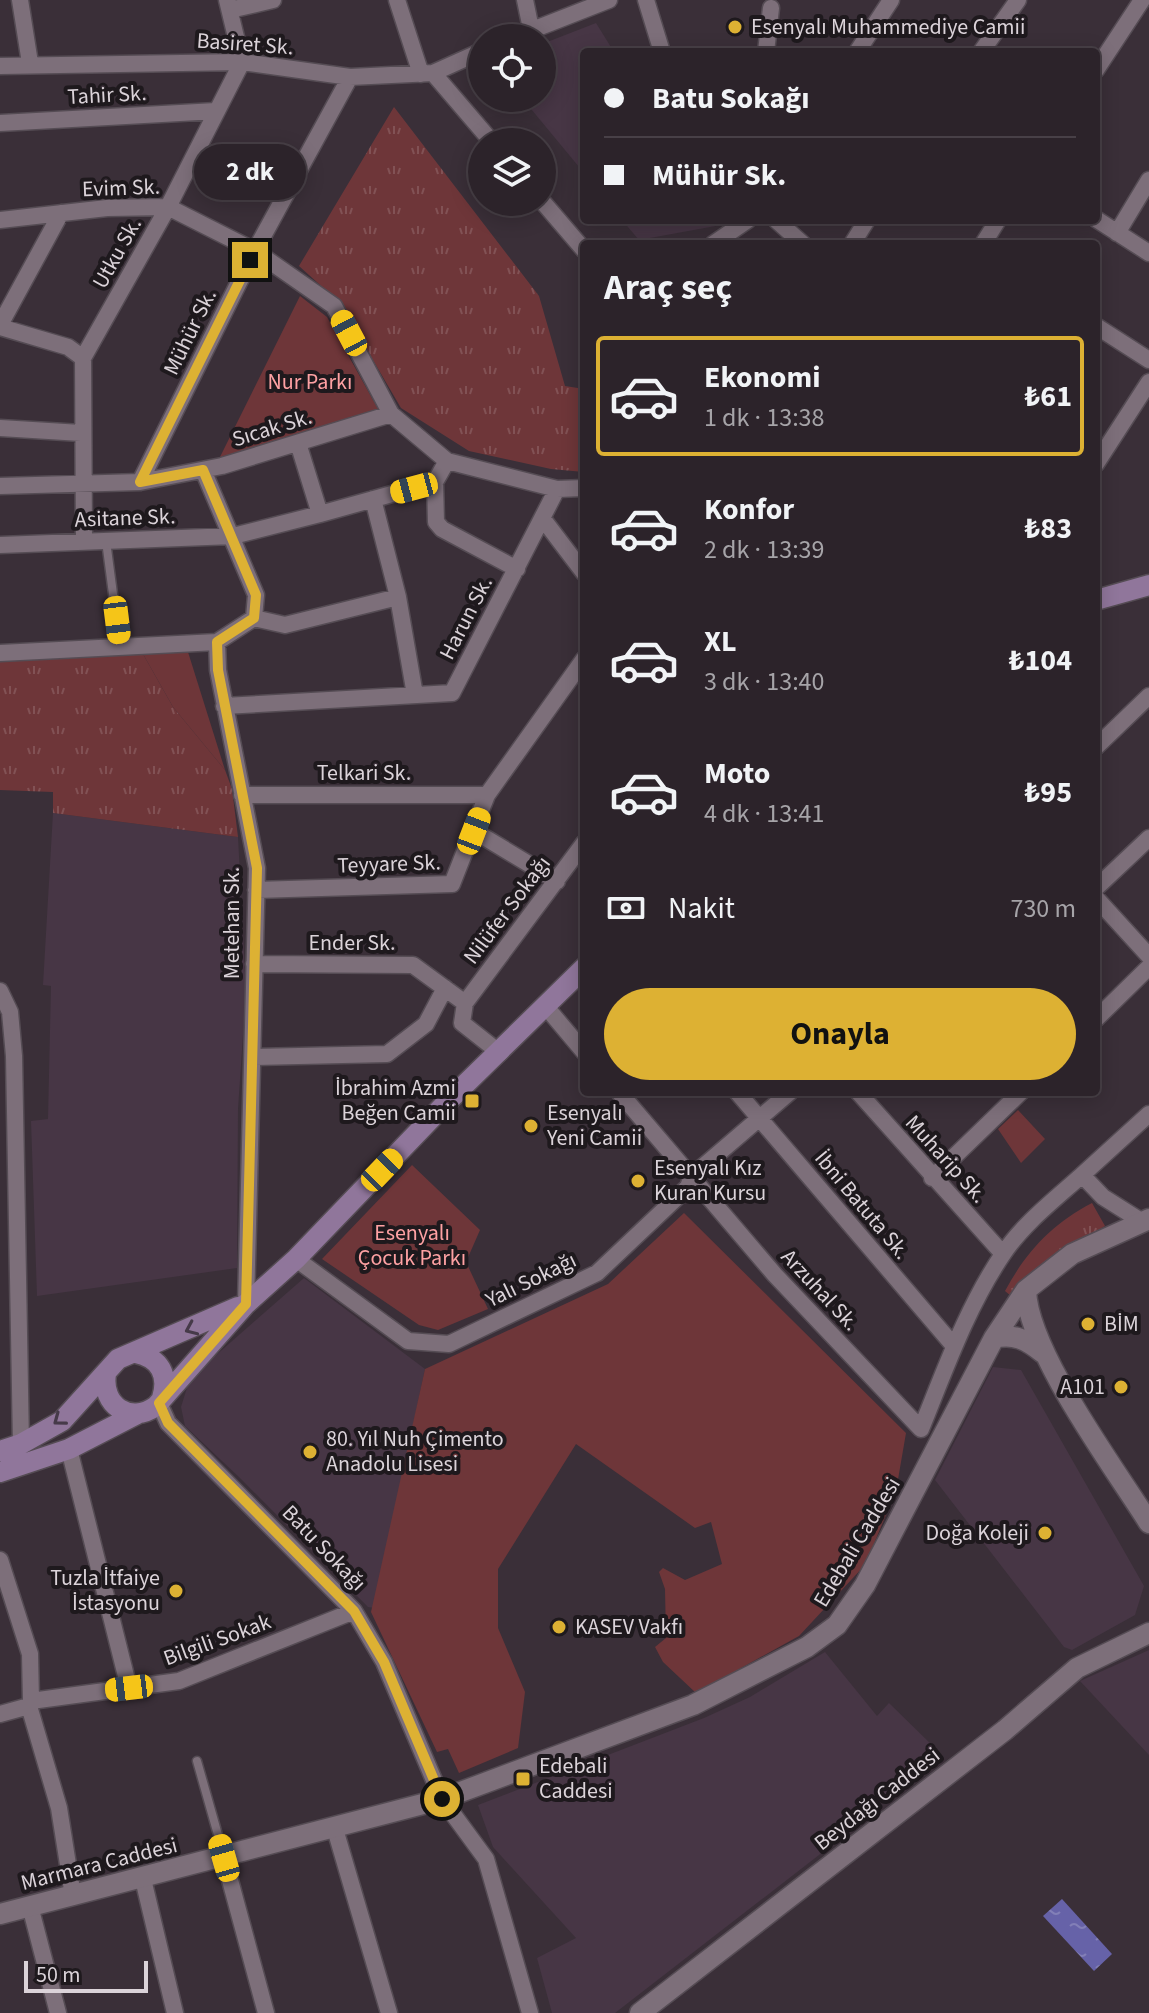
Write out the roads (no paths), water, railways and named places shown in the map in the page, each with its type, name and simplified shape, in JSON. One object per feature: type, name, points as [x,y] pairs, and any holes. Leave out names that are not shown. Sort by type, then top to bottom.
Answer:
[{"type":"main road","points":[[1100,599],[1146,582]]},
{"type":"main road","points":[[0,1472],[69,1449],[151,1407],[246,1304],[296,1259],[446,1103],[547,1008],[580,972]]},
{"type":"main road","points":[[0,1451],[21,1444],[62,1421],[118,1359],[246,1304]]},
{"type":"main road","points":[[106,1374],[104,1383],[111,1402],[118,1409],[151,1407],[166,1388],[161,1368],[146,1355],[136,1353]]},
{"type":"street","points":[[20,0],[30,63]]},
{"type":"street","points":[[242,62],[228,5],[273,0]]},
{"type":"street","points":[[397,0],[427,73],[479,128]]},
{"type":"street","points":[[525,0],[530,24]]},
{"type":"street","points":[[544,24],[609,0]]},
{"type":"street","points":[[646,0],[661,48]]},
{"type":"street","points":[[860,48],[891,0]]},
{"type":"street","points":[[984,48],[1018,0]]},
{"type":"street","points":[[1100,64],[1142,0]]},
{"type":"street","points":[[766,48],[771,8]]},
{"type":"street","name":"Basiret Sk.","points":[[0,66],[30,63],[242,62],[350,77],[427,73],[468,57]]},
{"type":"street","name":"Utku Sk.","points":[[84,542],[81,485],[83,358],[168,207],[242,62]]},
{"type":"street","name":"Mühür Sk.","points":[[140,482],[255,251],[350,77]]},
{"type":"street","name":"Tahir Sk.","points":[[0,123],[216,111]]},
{"type":"street","points":[[1117,233],[1149,180]]},
{"type":"street","name":"Evim Sk.","points":[[0,220],[168,207],[255,251],[334,306],[391,414]]},
{"type":"street","points":[[61,213],[0,326],[68,347],[83,358]]},
{"type":"street","points":[[555,216],[580,245]]},
{"type":"street","points":[[1100,222],[1149,253]]},
{"type":"street","points":[[719,240],[742,224]]},
{"type":"street","points":[[780,224],[798,240]]},
{"type":"street","points":[[1100,329],[1149,360]]},
{"type":"street","points":[[1102,439],[1149,382]]},
{"type":"street","points":[[391,414],[447,461],[557,489],[580,488]]},
{"type":"street","name":"Sıcak Sk.","points":[[0,486],[140,482],[203,470],[391,414]]},
{"type":"street","points":[[0,428],[81,433]]},
{"type":"street","points":[[298,443],[320,514]]},
{"type":"street","points":[[447,461],[435,482],[436,522],[442,529],[517,569]]},
{"type":"street","points":[[203,470],[256,595],[254,618]]},
{"type":"street","name":"Asitane Sk.","points":[[0,545],[233,536],[435,482]]},
{"type":"street","name":"Harun Sk.","points":[[224,706],[452,693],[557,489]]},
{"type":"street","points":[[373,499],[398,597],[415,695]]},
{"type":"street","points":[[543,519],[580,568]]},
{"type":"street","points":[[0,653],[217,642],[254,618],[285,625],[398,597]]},
{"type":"street","name":"Metehan Sk.","points":[[217,642],[224,706],[257,868],[255,1057],[246,1304]]},
{"type":"street","name":"Teyyare Sk.","points":[[256,890],[452,884],[487,795],[580,665]]},
{"type":"street","points":[[1100,743],[1149,696]]},
{"type":"street","name":"Telkari Sk.","points":[[242,795],[487,795]]},
{"type":"street","points":[[474,831],[557,881]]},
{"type":"street","points":[[1100,884],[1149,838]]},
{"type":"street","name":"Nilüfer Sokağı","points":[[465,1003],[580,849]]},
{"type":"street","points":[[1100,902],[1149,956]]},
{"type":"street","name":"Ender Sk.","points":[[254,964],[413,965],[465,1003]]},
{"type":"street","points":[[1100,1015],[1149,967]]},
{"type":"street","points":[[255,1057],[387,1054],[426,1024],[445,988]]},
{"type":"street","points":[[0,991],[10,1012],[14,1056],[21,1444]]},
{"type":"street","points":[[465,1003],[462,1023],[500,1053]]},
{"type":"street","points":[[547,1008],[580,1047]]},
{"type":"street","name":"Arzuhal Sk.","points":[[622,1096],[775,1275],[921,1429],[954,1346]]},
{"type":"street","name":"İbni Batuta Sk.","points":[[740,1096],[954,1346]]},
{"type":"street","name":"Yalı Sokağı","points":[[296,1259],[408,1341],[449,1344],[597,1273],[688,1187],[692,1176],[785,1096]]},
{"type":"street","name":"Muharip Sk.","points":[[869,1096],[932,1178],[1003,1254]]},
{"type":"street","points":[[932,1178],[1017,1096]]},
{"type":"street","points":[[954,1346],[1003,1254],[1035,1217],[1149,1114]]},
{"type":"street","name":"Edebali Caddesi","points":[[1082,1175],[1103,1197],[1145,1220]]},
{"type":"street","name":"Edebali Caddesi","points":[[442,1799],[693,1705],[807,1647],[831,1630],[865,1585],[994,1338],[1026,1290],[1072,1254],[1145,1220]]},
{"type":"street","points":[[1026,1290],[1026,1303],[1043,1353],[1149,1523]]},
{"type":"street","points":[[994,1338],[1008,1335],[1022,1338],[1043,1353]]},
{"type":"street","name":"Batu Sokağı","points":[[151,1407],[354,1611],[384,1662],[442,1799],[486,1859],[530,2013]]},
{"type":"street","points":[[69,1449],[129,1688]]},
{"type":"street","points":[[0,1560],[30,1654],[30,1703],[59,1808],[73,1896]]},
{"type":"street","name":"Bilgili Sokak","points":[[0,1714],[30,1703],[179,1681],[354,1611]]},
{"type":"street","name":"Beydağı Caddesi","points":[[640,2013],[1005,1730],[1077,1668],[1149,1633]]},
{"type":"street","name":"Marmara Caddesi","points":[[0,1914],[442,1799]]},
{"type":"street","points":[[335,1829],[389,2013]]},
{"type":"street","points":[[224,1858],[266,2013]]},
{"type":"street","points":[[143,1879],[175,2013]]},
{"type":"street","points":[[30,1906],[58,2013]]},
{"type":"lane","points":[[106,541],[120,647]]},
{"type":"lane","points":[[197,1761],[224,1858]]},
{"type":"water","points":[[1062,1899],[1112,1954],[1094,1971],[1043,1916]]},
{"type":"place","name":"Esenyalı Muhammediye Camii","points":[[735,27]]},
{"type":"place","name":"İbrahim Azmi Beğen Camii","points":[[472,1101]]},
{"type":"place","name":"Esenyalı Yeni Camii","points":[[531,1126]]},
{"type":"place","name":"Esenyalı Kız Kuran Kursu","points":[[638,1181]]},
{"type":"place","name":"BİM","points":[[1088,1324]]},
{"type":"place","name":"A101","points":[[1121,1387]]},
{"type":"place","name":"80. Yıl Nuh Çimento Anadolu Lisesi","points":[[310,1452]]},
{"type":"place","name":"Doğa Koleji","points":[[1045,1533]]},
{"type":"place","name":"Tuzla İtfaiye İstasyonu","points":[[176,1591]]},
{"type":"place","name":"KASEV Vakfı","points":[[559,1627]]},
{"type":"place","name":"Edebali̇ Caddesi̇","points":[[523,1779]]},
{"type":"park label","name":"Nur Parkı","points":[[310,382]]},
{"type":"park label","name":"Esenyalı Çocuk Parkı","points":[[412,1246]]}]
